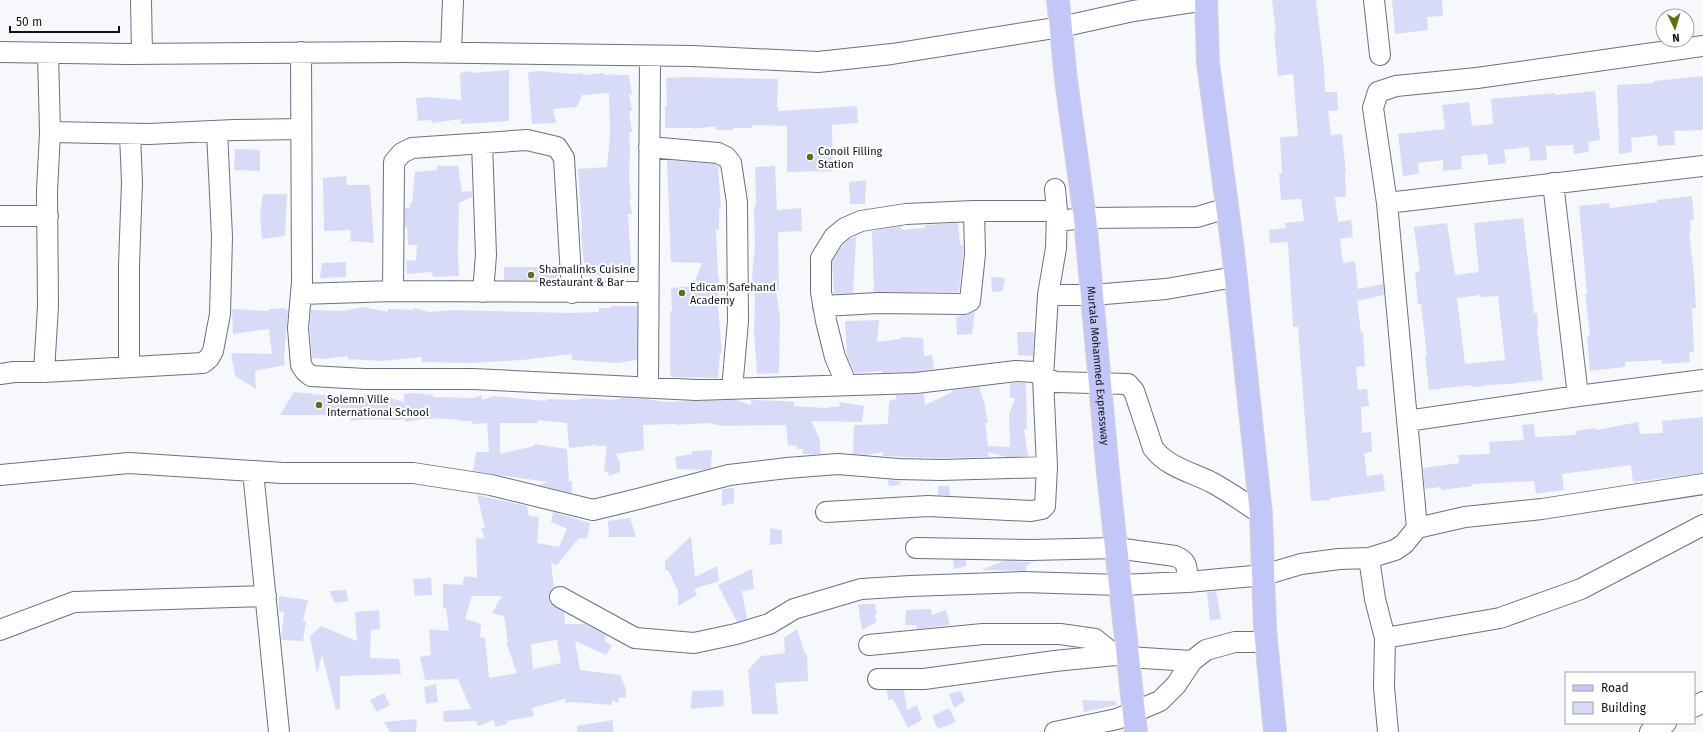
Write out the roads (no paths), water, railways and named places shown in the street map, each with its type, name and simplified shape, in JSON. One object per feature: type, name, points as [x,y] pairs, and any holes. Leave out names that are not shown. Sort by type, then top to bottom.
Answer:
[{"type":"main road","name":"Murtala Mohammed Expressway","points":[[1058,0],[1066,80],[1085,218],[1120,585],[1121,656],[1126,724]]},
{"type":"main road","points":[[1206,0],[1208,63],[1236,277],[1261,514],[1266,642],[1275,732]]},
{"type":"street","points":[[141,0],[142,54]]},
{"type":"street","points":[[451,52],[453,0]]},
{"type":"street","points":[[0,52],[48,54],[142,54],[451,52],[650,56],[818,62],[892,54],[1061,27],[1130,5],[1206,0]]},
{"type":"street","points":[[1374,0],[1380,55]]},
{"type":"street","points":[[560,597],[635,638],[694,643],[736,634],[769,624],[794,609],[861,589],[1023,582],[1120,585],[1188,582],[1264,575],[1301,564],[1339,559],[1369,558],[1396,550],[1411,537],[1417,528],[1386,203],[1373,108],[1378,92],[1396,86],[1477,78],[1703,46]]},
{"type":"street","points":[[301,52],[301,294],[298,328],[301,365],[311,376],[365,379],[473,379],[696,390],[916,383],[1016,371],[1034,372],[1055,382],[1128,384],[1132,388],[1153,448],[1159,455],[1167,462],[1212,482],[1261,514]]},
{"type":"street","points":[[44,372],[48,306],[50,132],[48,54]]},
{"type":"street","points":[[648,387],[650,56]]},
{"type":"street","points":[[50,132],[130,134],[301,130]]},
{"type":"street","points":[[0,374],[14,372],[44,372],[203,363],[209,358],[213,351],[220,306],[222,237],[217,131]]},
{"type":"street","points":[[130,134],[132,182],[129,265],[130,367]]},
{"type":"street","points":[[394,291],[394,162],[402,153],[412,148],[527,140],[557,147],[564,158],[572,293]]},
{"type":"street","points":[[482,143],[486,255],[483,292]]},
{"type":"street","points":[[649,147],[718,153],[726,157],[731,163],[737,202],[738,243],[738,321],[732,389]]},
{"type":"street","points":[[1386,203],[1703,166]]},
{"type":"street","points":[[1553,183],[1578,396]]},
{"type":"street","points":[[826,512],[928,506],[1031,511],[1042,509],[1046,506],[1047,467],[1043,376],[1048,295],[1056,248],[1057,216],[1055,189]]},
{"type":"street","points":[[847,385],[835,357],[826,321],[821,292],[821,258],[834,237],[845,228],[861,222],[906,214],[974,211],[1085,218],[1197,217],[1227,208]]},
{"type":"street","points":[[823,306],[878,303],[964,304],[970,301],[976,254],[974,211]]},
{"type":"street","points":[[0,216],[48,216]]},
{"type":"street","points":[[1048,295],[1092,295],[1166,289],[1236,277]]},
{"type":"street","points":[[301,294],[394,291],[572,293],[648,292]]},
{"type":"street","points":[[1406,421],[1578,396],[1703,380]]},
{"type":"street","points":[[0,475],[129,463],[283,473],[413,473],[491,485],[593,510],[729,475],[787,468],[838,464],[898,469],[941,470],[1047,467]]},
{"type":"street","points":[[253,471],[279,732]]},
{"type":"street","points":[[1417,528],[1465,518],[1542,509],[1703,484]]},
{"type":"street","points":[[1385,638],[1500,618],[1581,589],[1703,525]]},
{"type":"street","points":[[916,548],[1031,550],[1116,548],[1174,556],[1183,560],[1186,564],[1188,582]]},
{"type":"street","points":[[1369,558],[1375,599],[1385,638],[1384,688],[1388,732]]},
{"type":"street","points":[[0,630],[74,602],[266,596]]},
{"type":"street","points":[[869,645],[982,634],[1060,634],[1095,639],[1121,656]]},
{"type":"street","points":[[1055,732],[1126,724],[1160,701],[1176,685],[1192,661],[1206,650],[1235,642],[1266,642]]},
{"type":"street","points":[[878,679],[924,679],[1055,661],[1121,656],[1192,661]]},
{"type":"street","points":[[1650,732],[1664,724]]},
{"type":"place","name":"Conoil Filling Station","points":[[810,157]]},
{"type":"place","name":"Shamalinks Cuisine Restaurant & Bar","points":[[531,275]]},
{"type":"place","name":"Edicam Safehand Academy","points":[[682,293]]},
{"type":"place","name":"Solemn Ville International School","points":[[319,405]]}]
